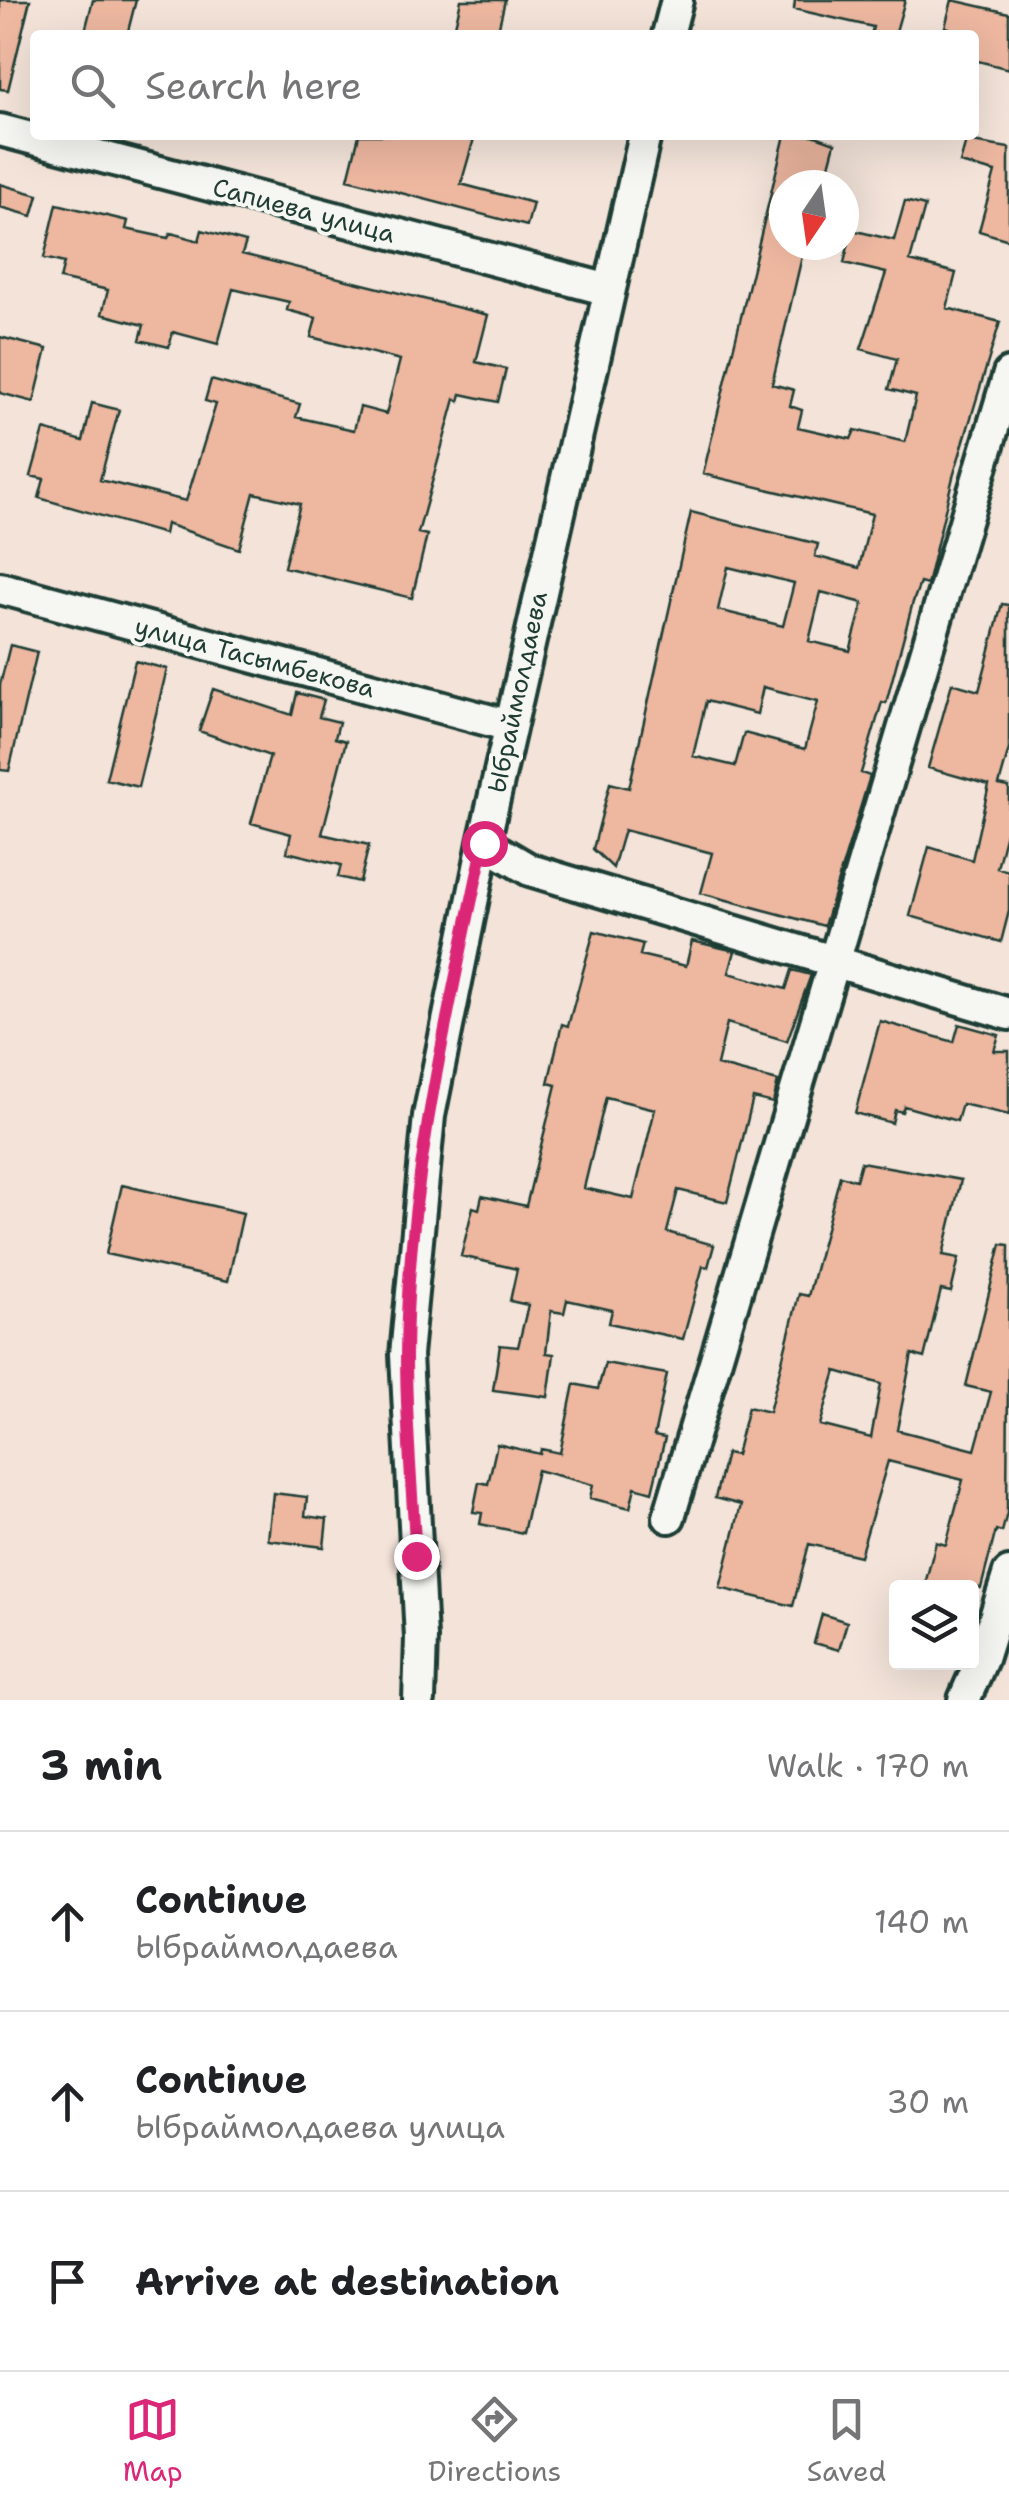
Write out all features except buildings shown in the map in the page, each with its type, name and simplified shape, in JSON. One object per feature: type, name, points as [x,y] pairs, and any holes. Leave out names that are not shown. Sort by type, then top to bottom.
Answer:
[{"type":"street","points":[[669,30],[677,0]]},
{"type":"street","name":"Сапиева улица","points":[[0,130],[30,138]]},
{"type":"street","name":"Сапиева улица","points":[[38,140],[609,290]]},
{"type":"street","name":"Ыбраймолдаева","points":[[419,1700],[421,1638],[406,1354],[429,1116],[484,843],[644,140]]},
{"type":"street","points":[[669,1517],[1009,374]]},
{"type":"street","name":"улица Тасымбекова","points":[[0,588],[510,726]]},
{"type":"street","points":[[484,843],[530,870],[1009,1014]]},
{"type":"street","points":[[964,1700],[996,1662],[1009,1573]]},
{"type":"route","points":[[416,1556],[406,1354],[415,1228],[429,1116],[484,843]]}]
